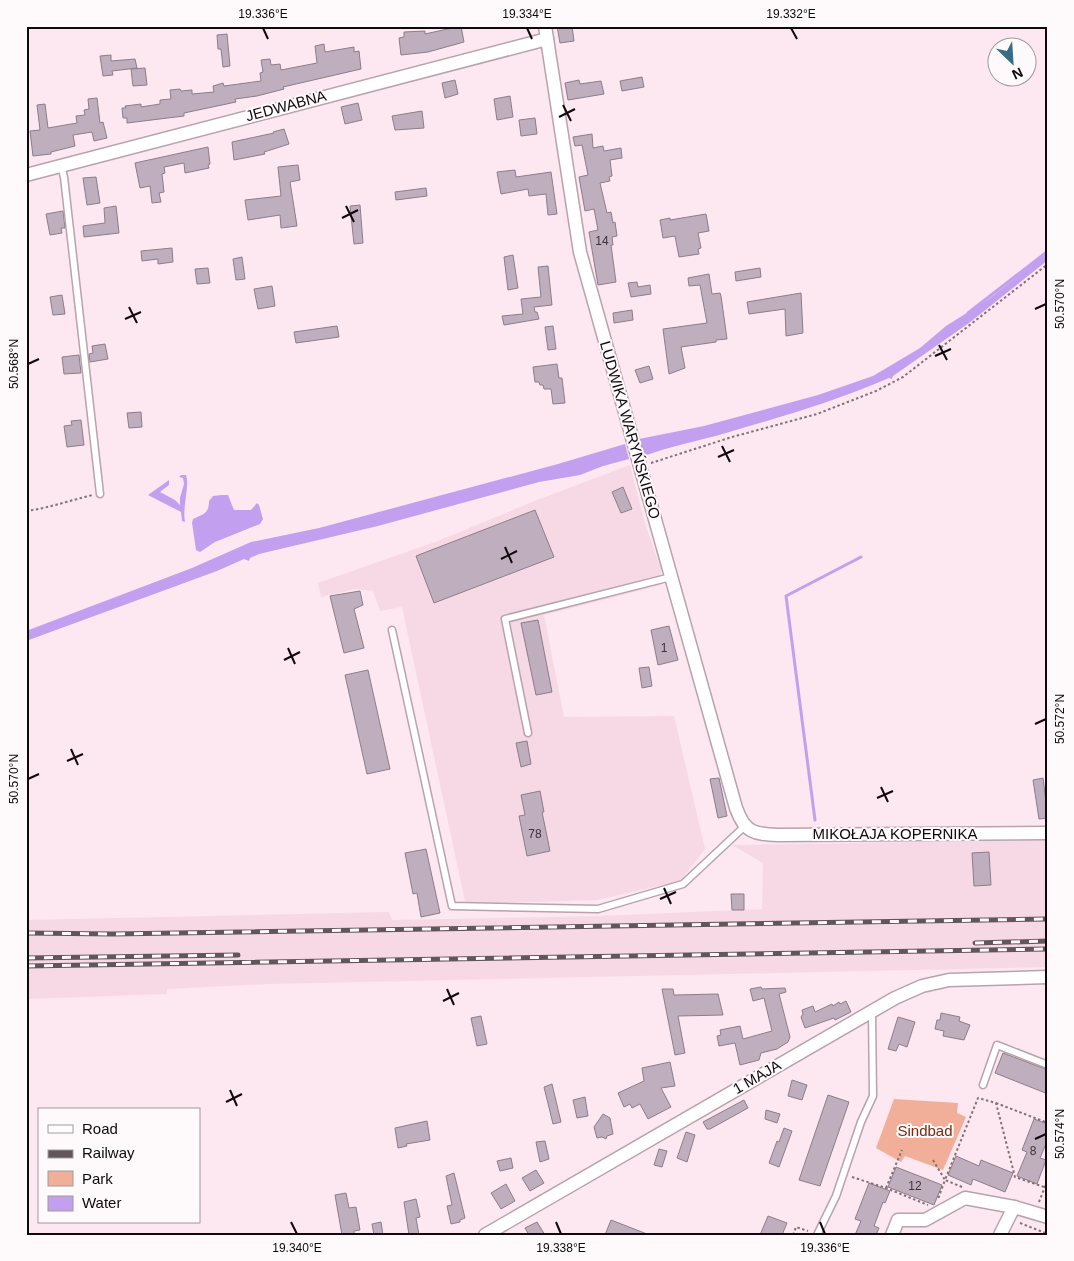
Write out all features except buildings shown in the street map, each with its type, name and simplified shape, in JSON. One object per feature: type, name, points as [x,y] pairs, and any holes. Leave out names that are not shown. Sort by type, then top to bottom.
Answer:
[{"type":"street","name":"JEDWABNA","points":[[26,175],[546,32]]},
{"type":"street","name":"LUDWIKA WARYŃSKIEGO","points":[[546,32],[580,252],[736,808],[745,826]]},
{"type":"street","name":"MIKOŁAJA KOPERNIKA","points":[[745,826],[751,831],[761,834],[778,835],[1048,833]]},
{"type":"street","name":"1 MAJA","points":[[485,1235],[872,1011],[922,986],[949,980],[1048,977]]},
{"type":"street","points":[[892,1235],[898,1220],[925,1220],[938,1210],[965,1198],[1014,1207],[1048,1217]]},
{"type":"street","points":[[1000,1235],[1014,1207]]},
{"type":"lane","points":[[61,166],[64,177],[100,494]]},
{"type":"lane","points":[[528,733],[505,619],[672,577]]},
{"type":"lane","points":[[392,630],[452,906],[598,909],[683,884],[745,826]]},
{"type":"lane","points":[[817,1235],[836,1196],[861,1122],[873,1096],[872,1011]]},
{"type":"lane","points":[[983,1085],[997,1045],[1048,1065]]},
{"type":"path","points":[[641,466],[732,437],[817,414],[876,391],[903,377],[1048,264]]},
{"type":"path","points":[[26,510],[40,509],[100,494]]},
{"type":"path","points":[[843,1174],[886,1188],[938,1210],[945,1180],[978,1098],[1048,1123]]},
{"type":"path","points":[[996,1103],[1015,1177],[1044,1187]]},
{"type":"path","points":[[886,1188],[902,1150]]},
{"type":"path","points":[[933,1160],[945,1180],[965,1187]]},
{"type":"path","points":[[1008,1221],[1016,1222],[1041,1233],[1048,1234]]},
{"type":"path","points":[[793,1235],[796,1227],[817,1235]]},
{"type":"shaded area","points":[[630,465],[645,524],[661,569],[661,585],[544,615],[564,717],[674,716],[705,849],[680,881],[597,900],[472,904],[465,901],[402,607],[380,611],[373,591],[355,589],[321,597],[318,583],[438,541],[537,500]]},
{"type":"shaded area","points":[[1048,840],[1048,967],[268,984],[167,989],[167,994],[26,999],[26,920],[389,912],[392,920],[602,916],[762,909],[763,863],[732,845]]},
{"type":"green space","name":"Sindbad","points":[[894,1099],[958,1103],[957,1113],[966,1117],[943,1170],[905,1156],[901,1162],[876,1148]]},
{"type":"water","points":[[1048,252],[1048,260],[969,323],[893,376],[892,379],[889,378],[788,415],[644,456],[639,439],[704,426],[818,395],[873,376],[920,348],[946,326],[989,299]]},
{"type":"water","points":[[625,444],[629,459],[580,475],[539,482],[378,526],[259,554],[250,558],[249,561],[244,559],[217,571],[26,641],[26,631],[192,568],[251,542],[319,528],[558,464]]},
{"type":"water","points":[[186,475],[187,479],[184,511],[185,522],[182,521],[181,512],[148,495],[169,480],[169,485],[160,492],[180,505],[184,484],[183,478],[179,477]]},
{"type":"water","points":[[228,495],[234,510],[251,510],[257,503],[263,519],[260,524],[215,542],[200,552],[196,550],[193,519],[207,511],[209,501],[213,496]]},
{"type":"waterway","points":[[968,313],[1048,251]]},
{"type":"waterway","points":[[815,820],[786,596],[861,557]]},
{"type":"railway","points":[[26,933],[113,934],[1048,919]]},
{"type":"railway","points":[[975,943],[1048,941]]},
{"type":"railway","points":[[26,966],[1048,949]]},
{"type":"railway","points":[[26,958],[238,955]]}]
